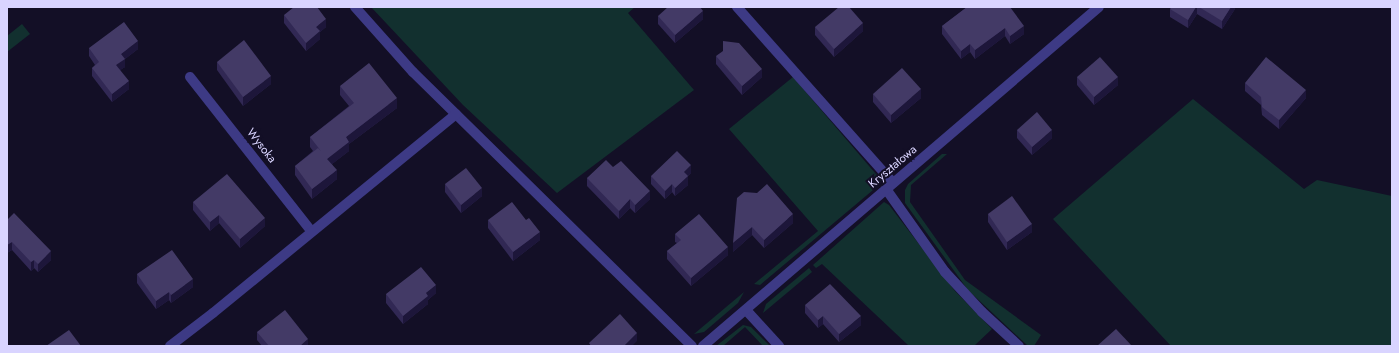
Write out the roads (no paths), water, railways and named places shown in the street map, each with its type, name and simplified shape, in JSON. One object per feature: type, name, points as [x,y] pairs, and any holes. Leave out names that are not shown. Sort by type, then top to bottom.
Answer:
[{"type":"street","points":[[355,7],[413,72],[692,346]]},
{"type":"street","points":[[737,7],[889,186],[945,272],[982,312],[1019,346]]},
{"type":"street","name":"Kryształowa","points":[[703,346],[1099,7]]},
{"type":"street","name":"Wysoka","points":[[190,77],[311,231]]},
{"type":"street","points":[[170,346],[214,313],[311,231],[456,114]]},
{"type":"street","points":[[746,310],[779,346]]}]
